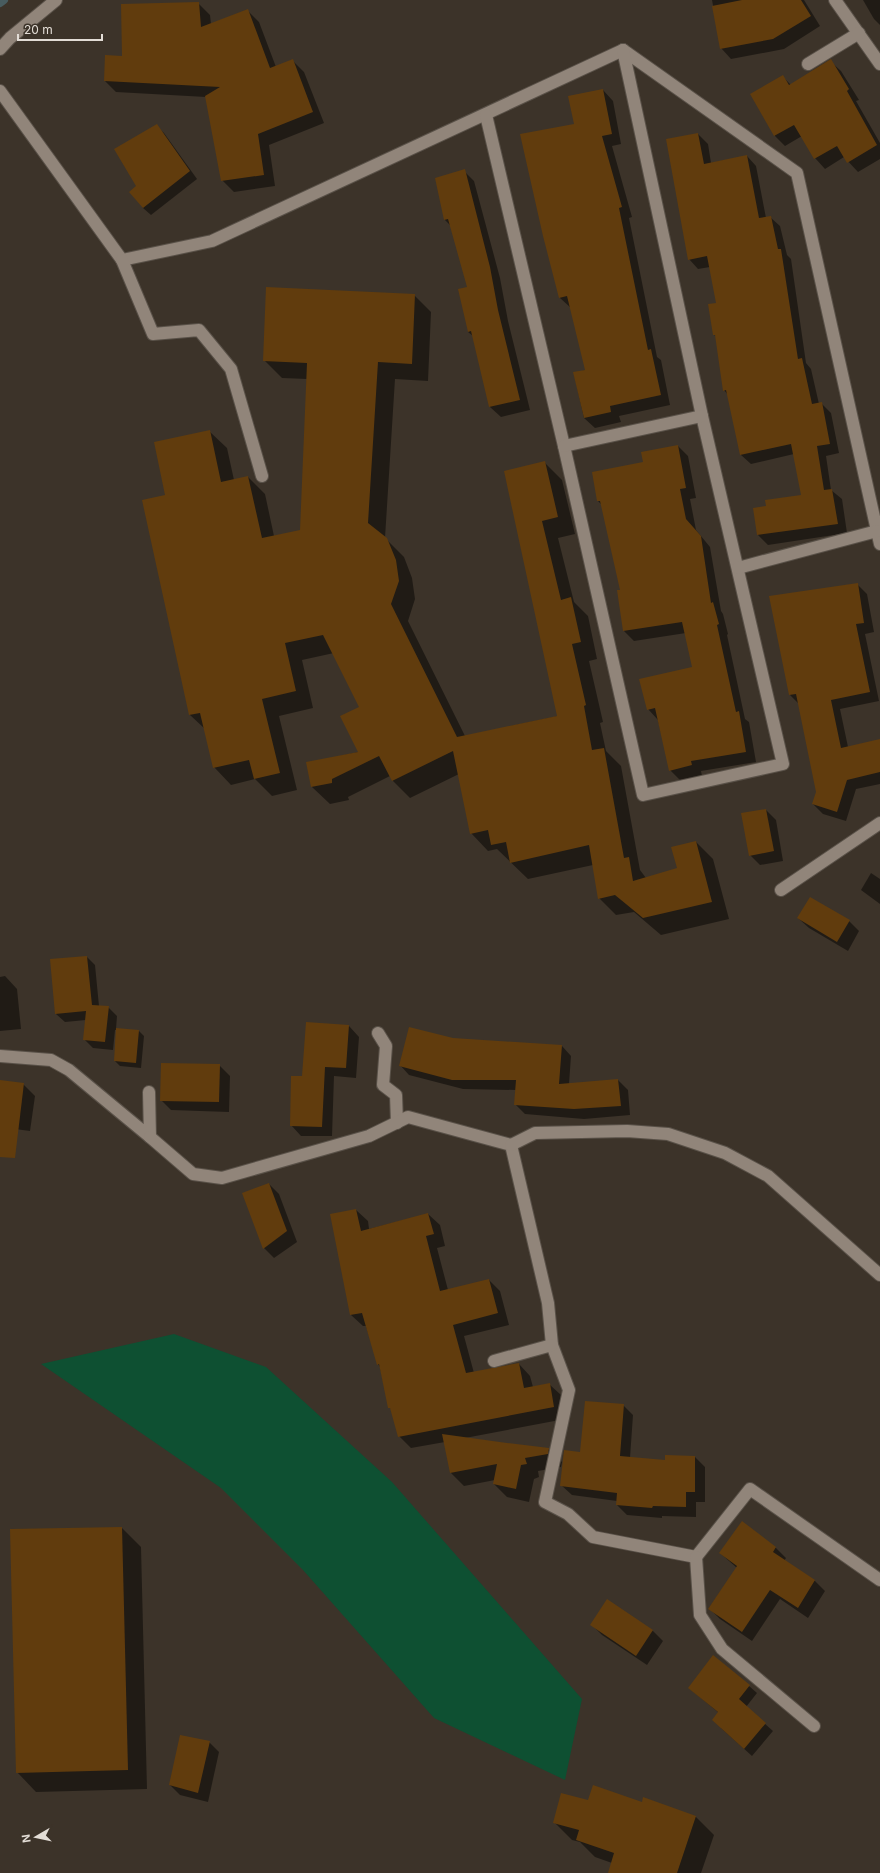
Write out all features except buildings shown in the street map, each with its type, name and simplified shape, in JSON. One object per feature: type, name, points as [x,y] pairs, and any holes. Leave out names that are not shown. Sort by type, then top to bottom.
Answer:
[{"type":"street","points":[[0,49],[10,38],[56,0]]},
{"type":"street","points":[[835,0],[880,64]]},
{"type":"street","points":[[808,64],[859,33]]},
{"type":"street","points":[[486,115],[564,446],[643,795],[783,764],[702,416],[623,50]]},
{"type":"street","points":[[122,260],[212,240],[486,115],[623,50]]},
{"type":"street","points":[[623,50],[797,173],[880,544]]},
{"type":"street","points":[[0,91],[122,260],[153,334],[199,330],[231,370],[262,476]]},
{"type":"street","points":[[564,446],[702,416]]},
{"type":"street","points":[[738,568],[877,531]]},
{"type":"street","points":[[781,890],[880,823]]},
{"type":"street","points":[[378,1033],[386,1046],[383,1086],[396,1095],[397,1123]]},
{"type":"street","points":[[0,1056],[52,1060],[69,1070],[150,1136],[193,1174],[222,1178],[368,1136],[408,1117],[510,1145],[535,1133],[627,1132],[668,1134],[724,1153],[768,1176],[880,1275]]},
{"type":"street","points":[[149,1092],[150,1136]]},
{"type":"street","points":[[510,1145],[548,1303],[552,1345],[569,1390],[545,1502],[568,1514],[593,1536],[696,1557]]},
{"type":"street","points":[[494,1361],[552,1345]]},
{"type":"street","points":[[814,1726],[722,1649],[700,1615],[696,1557],[750,1489],[880,1580]]},
{"type":"green space","points":[[174,1334],[266,1367],[392,1482],[582,1699],[565,1780],[434,1718],[303,1570],[221,1488],[41,1364]]},
{"type":"waterway","points":[[0,3],[4,0]]}]
